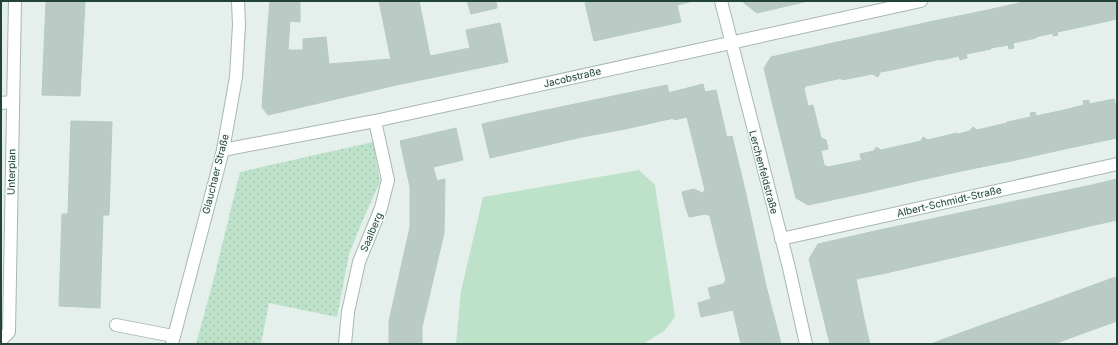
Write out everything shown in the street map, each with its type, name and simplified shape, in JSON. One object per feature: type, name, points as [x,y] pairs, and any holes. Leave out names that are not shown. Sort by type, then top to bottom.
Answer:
[{"type":"street","name":"Unterplan","points":[[1,340],[9,332],[7,103],[14,1]]},
{"type":"street","name":"Glauchaer Straße","points":[[172,340],[223,150],[236,77],[239,24],[238,1]]},
{"type":"street","name":"Lerchenfeldstraße","points":[[721,1],[806,344]]},
{"type":"street","name":"Jacobstraße","points":[[223,150],[376,121],[921,1]]},
{"type":"street","name":"Saalberg","points":[[345,344],[348,312],[359,262],[381,208],[388,180],[376,121]]},
{"type":"street","name":"Albert-Schmidt-Straße","points":[[781,239],[1117,164]]},
{"type":"street","points":[[116,325],[172,340]]},
{"type":"green space","points":[[373,142],[380,182],[349,254],[337,317],[269,303],[261,344],[196,344],[240,172]]},
{"type":"green space","points":[[639,170],[655,185],[675,317],[664,331],[643,344],[456,344],[461,291],[483,197]]},
{"type":"building","points":[[46,1],[85,1],[80,96],[42,95]]},
{"type":"building","points":[[270,1],[300,1],[300,22],[290,21],[288,50],[266,50]]},
{"type":"building","points":[[379,1],[419,1],[430,56],[470,48],[466,30],[500,23],[508,62],[396,85]]},
{"type":"building","points":[[467,1],[496,1],[497,8],[471,14]]},
{"type":"building","points":[[595,1],[693,1],[677,5],[681,22],[594,41],[585,3]]},
{"type":"building","points":[[743,1],[808,1],[757,13]]},
{"type":"building","points":[[1028,1],[1075,1],[1081,27],[1057,32],[1058,35],[1053,36],[1053,33],[1036,37]]},
{"type":"building","points":[[1028,1],[1036,38],[1013,43],[1014,48],[1009,49],[1008,45],[991,48],[983,11]]},
{"type":"building","points":[[1075,1],[1117,1],[1117,19],[1081,27]]},
{"type":"building","points":[[983,11],[991,49],[966,54],[967,58],[960,60],[959,56],[941,60],[934,21]]},
{"type":"building","points":[[934,21],[941,59],[892,70],[884,32]]},
{"type":"building","points":[[884,32],[892,70],[880,72],[878,77],[872,74],[842,80],[833,43]]},
{"type":"building","points":[[326,37],[329,64],[391,59],[396,85],[268,115],[262,107],[266,50],[303,50],[303,39]]},
{"type":"building","points":[[833,43],[842,78],[806,86],[804,89],[808,106],[775,114],[764,68],[771,57]]},
{"type":"building","points":[[703,84],[705,92],[716,90],[727,138],[694,145],[687,117],[674,120],[668,93]]},
{"type":"building","points":[[667,85],[674,118],[625,129],[618,95]]},
{"type":"building","points":[[618,95],[625,129],[582,137],[575,104]]},
{"type":"building","points":[[1114,99],[1117,110],[1117,138],[1069,148],[1060,111],[1084,105],[1083,101],[1089,100],[1089,104]]},
{"type":"building","points":[[575,104],[582,137],[534,148],[527,114]]},
{"type":"building","points":[[813,105],[821,138],[826,140],[828,149],[786,158],[775,114]]},
{"type":"building","points":[[1060,111],[1069,148],[1016,160],[1007,122],[1031,117],[1030,113],[1035,112],[1036,116]]},
{"type":"building","points":[[527,114],[534,148],[490,158],[482,124]]},
{"type":"building","points":[[71,121],[112,122],[109,215],[103,215],[100,308],[59,306],[62,214],[68,214]]},
{"type":"building","points":[[1007,123],[1016,160],[966,170],[958,134],[970,131],[973,127],[977,130]]},
{"type":"building","points":[[456,128],[463,160],[433,167],[437,181],[410,187],[400,141]]},
{"type":"building","points":[[957,133],[966,170],[916,181],[908,144],[921,141],[923,137],[928,140]]},
{"type":"building","points":[[732,136],[745,190],[685,205],[682,192],[694,189],[702,193],[705,190],[694,145]]},
{"type":"building","points":[[908,144],[916,181],[869,192],[860,154],[874,151],[876,147],[881,150]]},
{"type":"building","points":[[821,151],[824,165],[828,167],[862,160],[869,192],[808,205],[796,198],[786,158]]},
{"type":"building","points":[[445,179],[444,233],[422,327],[422,344],[389,344],[389,321],[410,227],[410,187]]},
{"type":"building","points":[[1117,179],[1117,220],[1099,224],[1092,185]]},
{"type":"building","points":[[1092,185],[1099,224],[1034,239],[1025,199]]},
{"type":"building","points":[[745,190],[756,240],[718,249],[710,216],[706,214],[689,217],[685,205]]},
{"type":"building","points":[[1025,199],[1034,239],[960,256],[950,215]]},
{"type":"building","points":[[950,215],[960,256],[886,273],[875,231]]},
{"type":"building","points":[[875,231],[886,273],[856,279],[864,319],[826,328],[809,259],[818,244]]},
{"type":"building","points":[[756,240],[766,286],[711,299],[708,288],[723,284],[726,280],[718,249]]},
{"type":"building","points":[[1117,277],[1117,300],[1110,279]]},
{"type":"building","points":[[1110,279],[1117,300],[1117,321],[1081,334],[1069,294]]},
{"type":"building","points":[[766,286],[779,336],[741,344],[733,310],[701,317],[698,303]]},
{"type":"building","points":[[1069,294],[1081,334],[1054,344],[1035,344],[1025,310]]},
{"type":"building","points":[[1025,310],[1035,344],[994,344],[988,323]]},
{"type":"building","points":[[864,319],[870,344],[830,344],[826,328]]},
{"type":"building","points":[[988,323],[994,344],[946,344],[944,339]]},
{"type":"building","points":[[779,336],[781,344],[746,344]]},
{"type":"building","points":[[944,339],[946,344],[931,344]]}]
